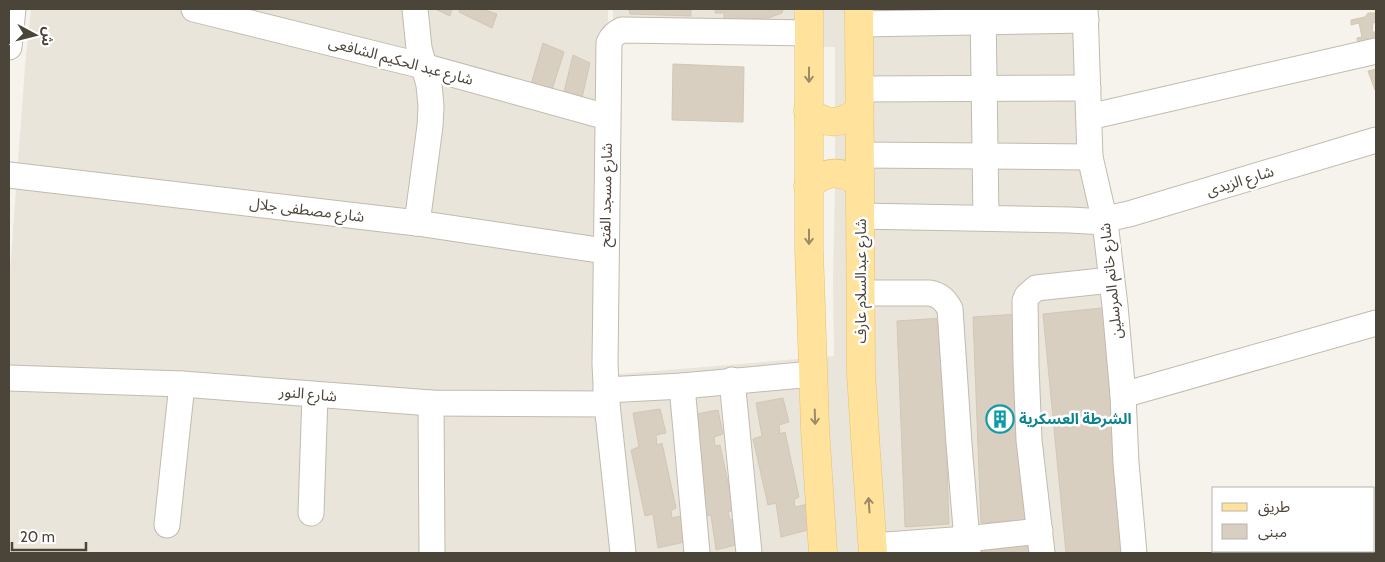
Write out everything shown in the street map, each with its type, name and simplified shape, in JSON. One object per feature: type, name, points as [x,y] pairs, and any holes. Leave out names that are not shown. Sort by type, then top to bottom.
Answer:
[{"type":"main road","name":"شارع عبدالسلام عارف","points":[[859,16],[862,373],[873,550]]},
{"type":"main road","points":[[809,21],[809,249],[813,374],[823,553]]},
{"type":"main road","points":[[808,111],[824,121],[834,122],[843,120],[852,117],[859,99]]},
{"type":"main road","points":[[808,186],[824,175],[833,173],[852,177],[859,183]]},
{"type":"street","points":[[9,47],[14,9]]},
{"type":"street","name":"شارع عبد الحكيم الشافعى","points":[[194,9],[423,66],[607,117]]},
{"type":"street","points":[[415,9],[431,106],[417,223]]},
{"type":"street","points":[[859,16],[1086,14]]},
{"type":"street","name":"شارع خاتم المرسلين","points":[[1086,14],[1090,157],[1105,222],[1123,395],[1126,463],[1134,553]]},
{"type":"street","points":[[983,15],[986,218]]},
{"type":"street","name":"شارع مسجد الفتح","points":[[623,553],[606,397],[604,339],[609,43],[616,33],[622,30],[702,20],[809,21]]},
{"type":"street","points":[[1089,117],[1376,51]]},
{"type":"street","points":[[859,99],[984,88],[1088,88]]},
{"type":"street","name":"شارع الزيدى","points":[[1105,222],[1110,218],[1138,212],[1376,140]]},
{"type":"street","points":[[860,155],[1090,157]]},
{"type":"street","name":"شارع مصطفى جلال","points":[[9,174],[417,223],[605,251]]},
{"type":"street","points":[[860,216],[1105,222]]},
{"type":"street","points":[[873,550],[1041,542],[1029,440],[1025,301],[1031,291],[1036,288],[1111,280]]},
{"type":"street","points":[[860,293],[930,293],[942,298],[950,309],[967,546]]},
{"type":"street","points":[[1123,395],[1376,323]]},
{"type":"street","name":"شارع النور","points":[[9,378],[182,384],[431,403],[606,397],[732,380],[813,374]]},
{"type":"street","points":[[732,380],[749,553]]},
{"type":"street","points":[[167,525],[182,384]]},
{"type":"street","points":[[682,386],[697,553]]},
{"type":"street","points":[[311,513],[315,395]]},
{"type":"street","points":[[431,403],[432,553]]},
{"type":"shaded area","points":[[31,9],[608,9],[606,405],[622,553],[9,553],[9,286]]},
{"type":"shaded area","points":[[613,9],[1094,9],[1110,437],[1121,553],[629,553],[609,375],[834,356],[835,47],[613,42]]},
{"type":"building","points":[[435,9],[452,9],[450,16]]},
{"type":"building","points":[[460,9],[485,9],[497,14],[492,28],[459,12]]},
{"type":"building","points":[[629,9],[691,9],[691,16],[630,14]]},
{"type":"building","points":[[715,9],[783,9],[782,13],[769,18],[724,19],[724,13],[715,13]]},
{"type":"building","points":[[1368,13],[1376,13],[1376,22],[1373,23],[1372,32],[1376,32],[1376,49],[1359,51],[1357,38],[1362,37],[1359,23],[1351,25],[1351,20],[1365,17]]},
{"type":"building","points":[[543,43],[564,52],[551,93],[530,88]]},
{"type":"building","points":[[573,55],[590,63],[581,102],[563,96]]},
{"type":"building","points":[[673,64],[744,67],[743,122],[672,120]]},
{"type":"building","points":[[1376,69],[1376,90],[1375,90],[1368,71]]},
{"type":"building","points":[[1111,307],[1125,553],[1066,553],[1043,314]]},
{"type":"building","name":"الشرطة العسكرية","points":[[1018,314],[1026,520],[981,523],[973,317]]},
{"type":"building","points":[[942,318],[949,524],[905,527],[897,321]]},
{"type":"building","points":[[783,398],[789,422],[779,425],[780,434],[785,432],[799,497],[794,500],[795,507],[808,504],[812,529],[781,537],[776,503],[768,505],[753,439],[762,436],[756,403]]},
{"type":"building","points":[[660,409],[666,433],[656,435],[657,445],[662,443],[676,508],[671,511],[672,518],[685,515],[689,541],[658,548],[653,514],[645,516],[631,450],[639,447],[633,413]]},
{"type":"building","points":[[718,410],[723,434],[714,437],[715,446],[720,445],[734,510],[728,512],[730,520],[743,516],[747,542],[716,550],[711,515],[702,517],[691,415]]},
{"type":"building","points":[[1028,545],[1030,553],[980,553],[980,551]]},
{"type":"place","name":"الشرطة العسكرية","points":[[1000,419]]}]
